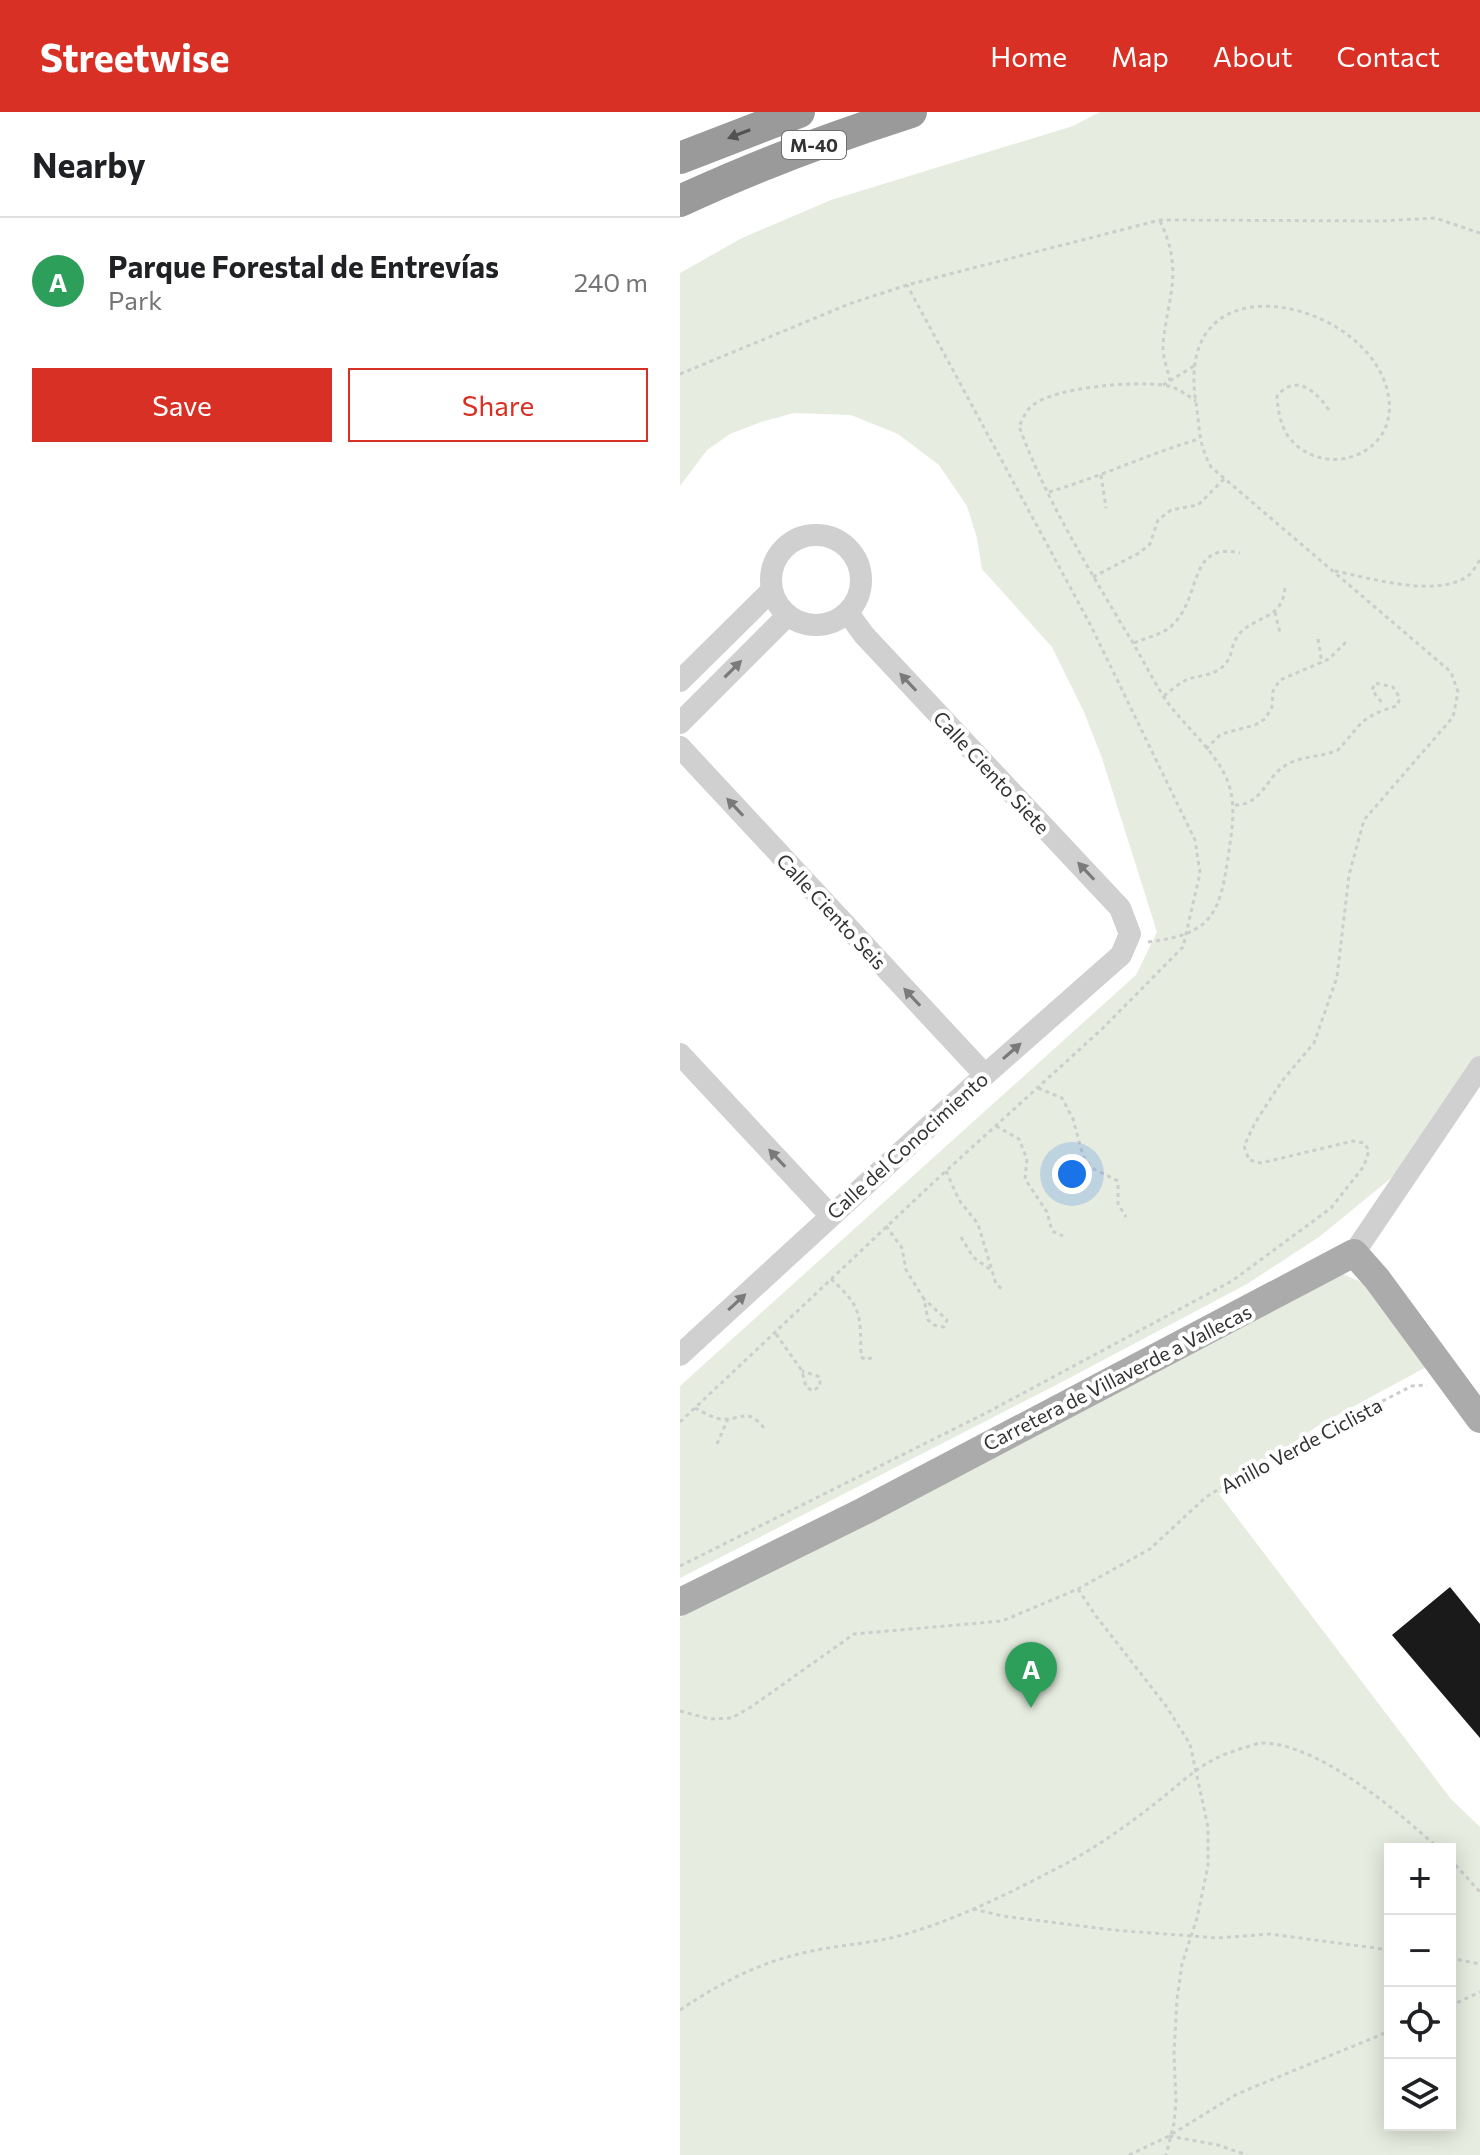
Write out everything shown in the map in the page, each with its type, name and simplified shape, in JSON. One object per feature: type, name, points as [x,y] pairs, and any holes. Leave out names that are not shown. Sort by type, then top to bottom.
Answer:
[{"type":"highway","name":"M-40","points":[[680,158],[799,112]]},
{"type":"highway","name":"M-40","points":[[680,204],[719,183],[842,134],[911,112]]},
{"type":"main road","points":[[1354,1253],[1377,1279],[1480,1419]]},
{"type":"main road","name":"Carretera de Villaverde a Vallecas","points":[[680,1602],[864,1511],[1354,1253]]},
{"type":"street","points":[[812,535],[842,543],[853,554],[860,568],[861,584],[857,599],[848,613],[834,622],[818,626],[801,624],[787,616],[771,591],[770,575],[775,560],[784,548],[797,539],[812,535]]},
{"type":"street","points":[[680,681],[771,591]]},
{"type":"street","name":"Calle Ciento Siete","points":[[848,613],[864,635],[1120,908],[1128,939]]},
{"type":"street","points":[[680,723],[787,616]]},
{"type":"street","name":"Calle Ciento Seis","points":[[680,747],[985,1075]]},
{"type":"street","name":"Calle del Conocimiento","points":[[680,1355],[830,1215],[1121,955],[1128,939]]},
{"type":"street","points":[[680,1054],[830,1215]]},
{"type":"street","name":"Carretera de Villaverde a Vallecas","points":[[1354,1253],[1480,1067]]},
{"type":"path","points":[[680,374],[849,304],[907,285],[1160,220],[1382,221],[1435,218],[1480,233]]},
{"type":"path","points":[[1160,220],[1175,279],[1163,348],[1170,381]]},
{"type":"path","points":[[680,1422],[776,1334],[886,1226],[1102,1029],[1183,947],[1200,873],[1195,840],[1090,624],[907,285]]},
{"type":"path","points":[[680,1566],[1000,1406],[1232,1281],[1331,1208],[1364,1166],[1369,1150],[1364,1143],[1353,1141],[1261,1163],[1249,1160],[1244,1146],[1282,1081],[1314,1043],[1337,977],[1349,875],[1364,820],[1453,717],[1458,692],[1451,672],[1211,467],[1199,439],[1200,426],[1192,380],[1200,342],[1215,321],[1249,307],[1283,307],[1318,316],[1367,351],[1379,369],[1389,399],[1389,417],[1381,436],[1371,447],[1359,456],[1330,460],[1302,450],[1289,437],[1280,421],[1277,396],[1292,385],[1305,385],[1314,390],[1329,410]]},
{"type":"path","points":[[1163,385],[1194,366]]},
{"type":"path","points":[[1128,939],[1157,941],[1187,933],[1202,926],[1216,910],[1223,894],[1235,805],[1228,781],[1164,696],[1092,577],[1019,426],[1030,407],[1041,400],[1078,389],[1123,384],[1163,385],[1179,389],[1196,401]]},
{"type":"path","points":[[1049,492],[1101,475],[1155,452],[1199,439]]},
{"type":"path","points":[[1101,475],[1106,508]]},
{"type":"path","points":[[1092,577],[1139,553],[1150,544],[1158,520],[1171,510],[1198,505],[1224,479]]},
{"type":"path","points":[[1134,644],[1162,635],[1177,621],[1187,606],[1201,565],[1210,555],[1224,550],[1240,553]]},
{"type":"path","points":[[1332,570],[1407,587],[1440,586],[1468,576],[1480,560]]},
{"type":"path","points":[[1164,696],[1186,679],[1209,675],[1223,667],[1232,656],[1238,636],[1275,612],[1285,584]]},
{"type":"path","points":[[1275,612],[1280,633]]},
{"type":"path","points":[[1318,639],[1322,663]]},
{"type":"path","points":[[1206,749],[1221,734],[1255,725],[1265,719],[1272,707],[1273,691],[1280,680],[1322,663],[1347,641]]},
{"type":"path","points":[[1235,805],[1243,805],[1260,795],[1286,765],[1303,757],[1338,750],[1368,716],[1397,706],[1400,698],[1393,687],[1375,683],[1372,690],[1382,703]]},
{"type":"path","points":[[1038,1088],[1062,1098],[1073,1119],[1083,1156],[1092,1168],[1118,1181],[1118,1204],[1126,1217]]},
{"type":"path","points":[[996,1126],[1019,1139],[1027,1159],[1025,1179],[1047,1212],[1052,1231],[1063,1236]]},
{"type":"path","points":[[946,1171],[959,1200],[978,1224],[996,1284],[1003,1290]]},
{"type":"path","points":[[886,1226],[902,1248],[906,1270],[924,1299],[947,1320],[944,1327],[928,1320],[924,1299]]},
{"type":"path","points":[[961,1237],[973,1257],[991,1270]]},
{"type":"path","points":[[831,1279],[852,1298],[860,1319],[861,1357],[866,1360],[873,1357]]},
{"type":"path","points":[[776,1334],[802,1371],[806,1387],[813,1391],[820,1386],[820,1377],[802,1371]]},
{"type":"path","name":"Anillo Verde Ciclista","points":[[680,1711],[710,1719],[732,1718],[854,1634],[1002,1621],[1078,1589],[1150,1549],[1206,1497],[1261,1463],[1412,1386],[1429,1385],[1437,1390]]},
{"type":"path","points":[[695,1408],[716,1419],[747,1415],[756,1418],[764,1428]]},
{"type":"path","points":[[717,1444],[728,1419]]},
{"type":"path","points":[[1078,1589],[1111,1637],[1166,1706],[1190,1744],[1208,1827],[1208,1866],[1182,1964],[1177,1999],[1174,2054],[1176,2102],[1166,2155]]},
{"type":"path","points":[[680,2010],[725,1981],[770,1963],[815,1950],[893,1937],[948,1920],[1069,1862],[1157,1802],[1195,1769],[1220,1755],[1260,1743],[1300,1750],[1343,1774],[1401,1814],[1432,1843]]},
{"type":"path","points":[[1456,1866],[1480,1892]]},
{"type":"path","points":[[973,1908],[1003,1916],[1113,1930],[1218,1938],[1270,1934],[1384,1949]]},
{"type":"path","points":[[1456,1959],[1480,1964]]},
{"type":"path","points":[[1456,2003],[1480,1992]]},
{"type":"path","points":[[1129,2155],[1169,2136],[1237,2094],[1384,2033]]},
{"type":"path","points":[[1169,2136],[1218,2145],[1247,2155]]},
{"type":"shaded area","points":[[1100,112],[1480,112],[1480,1058],[1421,1145],[1390,1179],[1319,1237],[1247,1284],[680,1578],[680,1386],[1136,975],[1157,932],[1102,758],[1084,712],[1052,647],[982,569],[967,506],[939,465],[898,434],[851,415],[794,413],[730,434],[707,450],[680,486],[680,273],[742,238],[831,200],[1073,126]]},
{"type":"shaded area","points":[[1340,1273],[1366,1284],[1430,1365],[1319,1425],[1219,1494],[1451,1799],[1480,1827],[1480,2155],[680,2155],[680,1617]]},
{"type":"building","points":[[1450,1587],[1480,1624],[1480,1738],[1392,1635]]},
{"type":"place","name":"Parque Forestal de Entrevías","points":[[1031,1708]]}]
